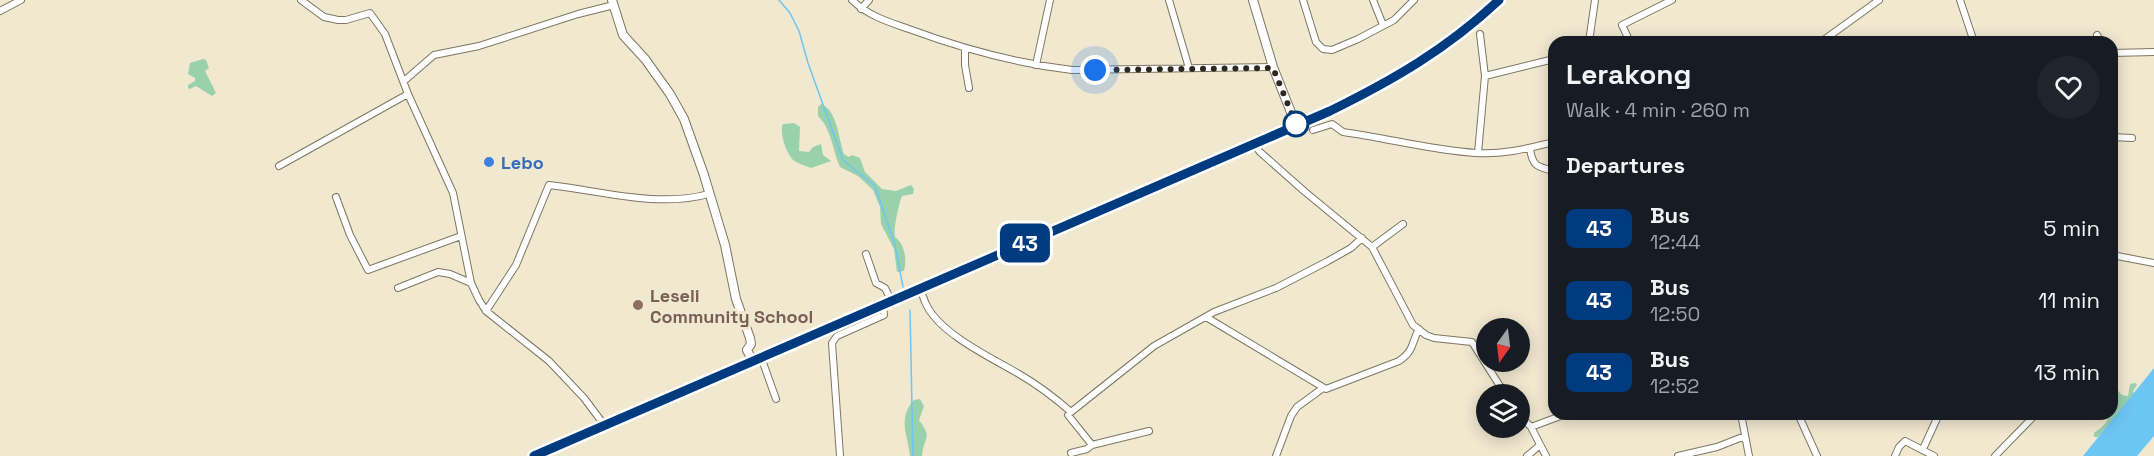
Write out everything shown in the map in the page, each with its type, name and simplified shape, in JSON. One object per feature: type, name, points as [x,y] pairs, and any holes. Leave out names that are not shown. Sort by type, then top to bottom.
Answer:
[{"type":"main road","points":[[534,456],[1320,115],[1399,76],[1455,38],[1499,0]]},
{"type":"street","points":[[0,10],[21,0]]},
{"type":"street","points":[[301,0],[324,17],[338,20],[370,13],[385,34],[408,94],[453,193],[471,283],[486,311],[549,361],[584,398],[604,426]]},
{"type":"street","points":[[852,0],[861,9],[881,18],[965,49],[1036,65],[1072,70],[1273,68]]},
{"type":"street","points":[[861,9],[869,0]]},
{"type":"street","points":[[1036,65],[1050,0]]},
{"type":"street","points":[[1169,0],[1189,68]]},
{"type":"street","points":[[1253,0],[1273,68],[1296,125]]},
{"type":"street","points":[[1303,0],[1316,42],[1323,49],[1332,50],[1395,20],[1414,0]]},
{"type":"street","points":[[1373,0],[1383,25]]},
{"type":"street","points":[[1590,36],[1595,0]]},
{"type":"street","points":[[1627,36],[1622,25],[1672,0]]},
{"type":"street","points":[[1864,0],[1869,7]]},
{"type":"street","points":[[1829,36],[1879,0]]},
{"type":"street","points":[[1960,0],[1972,36]]},
{"type":"street","points":[[404,81],[434,55],[479,46],[613,2],[623,34],[645,59],[670,94],[684,119],[725,245],[736,299],[750,338],[751,344],[747,350],[756,359],[776,399]]},
{"type":"street","points":[[1478,153],[1485,76],[1480,34]]},
{"type":"street","points":[[965,49],[969,88]]},
{"type":"street","points":[[2118,53],[2154,52]]},
{"type":"street","points":[[1485,76],[1548,60]]},
{"type":"street","points":[[279,166],[408,94]]},
{"type":"street","points":[[1320,115],[1326,127]]},
{"type":"street","points":[[1313,130],[1332,124],[1343,132],[1478,153],[1507,152],[1548,144]]},
{"type":"street","points":[[2118,137],[2132,138]]},
{"type":"street","points":[[1253,143],[1304,191],[1372,247],[1413,325],[1434,338],[1472,342],[1499,384]]},
{"type":"street","points":[[1530,148],[1535,164],[1548,169]]},
{"type":"street","points":[[486,311],[516,265],[549,185],[672,200],[709,194]]},
{"type":"street","points":[[336,197],[350,236],[368,270],[461,236]]},
{"type":"street","points":[[1372,247],[1403,224]]},
{"type":"street","points":[[1092,445],[1068,415],[1154,346],[1214,312],[1276,288],[1351,248],[1362,238]]},
{"type":"street","points":[[866,254],[876,283],[885,288],[892,302]]},
{"type":"street","points":[[2118,256],[2154,263]]},
{"type":"street","points":[[398,288],[438,272],[450,274],[471,283]]},
{"type":"street","points":[[920,289],[927,307],[948,330],[976,350],[1052,395],[1071,412]]},
{"type":"street","points":[[840,456],[832,343],[837,336],[884,315],[882,306]]},
{"type":"street","points":[[1206,317],[1326,389],[1399,362],[1414,346],[1419,329]]},
{"type":"street","points":[[1276,456],[1291,416],[1304,400],[1323,388]]},
{"type":"street","points":[[1546,456],[1531,427],[1550,420]]},
{"type":"street","points":[[1742,420],[1749,456]]},
{"type":"street","points":[[1801,420],[1817,456]]},
{"type":"street","points":[[1923,449],[1936,420]]},
{"type":"street","points":[[1995,456],[2031,420]]},
{"type":"street","points":[[1071,453],[1082,453],[1092,445],[1149,431]]},
{"type":"street","points":[[1678,456],[1717,447],[1745,436]]},
{"type":"street","points":[[1895,456],[1905,441],[1934,456]]},
{"type":"street","points":[[1527,456],[1539,446]]},
{"type":"green space","points":[[206,60],[209,68],[205,71],[216,93],[212,96],[196,86],[188,88],[188,85],[195,81],[195,78],[188,74],[190,63]]},
{"type":"green space","points":[[821,104],[827,108],[834,119],[844,154],[860,158],[865,172],[882,189],[896,191],[911,185],[914,189],[913,194],[902,196],[895,229],[895,237],[904,252],[904,271],[897,272],[894,249],[881,224],[880,207],[873,190],[858,176],[840,167],[829,134],[818,116],[818,107]]},
{"type":"green space","points":[[794,123],[800,127],[799,151],[809,152],[813,147],[821,144],[823,155],[831,161],[811,168],[793,160],[784,142],[782,128],[783,124]]},
{"type":"green space","points":[[2135,383],[2137,385],[2133,391],[2135,395],[2118,414],[2118,390],[2121,394],[2128,396],[2130,384]]},
{"type":"green space","points":[[920,399],[924,406],[919,420],[927,434],[922,456],[910,456],[905,427],[906,414],[914,400]]},
{"type":"green space","points":[[2107,420],[2113,420],[2098,437],[2094,437],[2094,433]]},
{"type":"water","points":[[2154,368],[2154,436],[2137,456],[2083,456],[2112,420],[2118,420],[2118,413]]},
{"type":"waterway","points":[[779,0],[790,13],[799,31],[808,63],[843,160],[875,186],[895,245],[903,287]]},
{"type":"waterway","points":[[910,310],[913,456]]},
{"type":"bus line","name":"43","points":[[534,456],[1330,111],[1399,76],[1455,38],[1499,0]]},
{"type":"place","name":"Lebo","points":[[489,162]]},
{"type":"place","name":"Leseli Community School","points":[[638,305]]},
{"type":"route","points":[[1095,70],[1273,68],[1296,124]]}]
